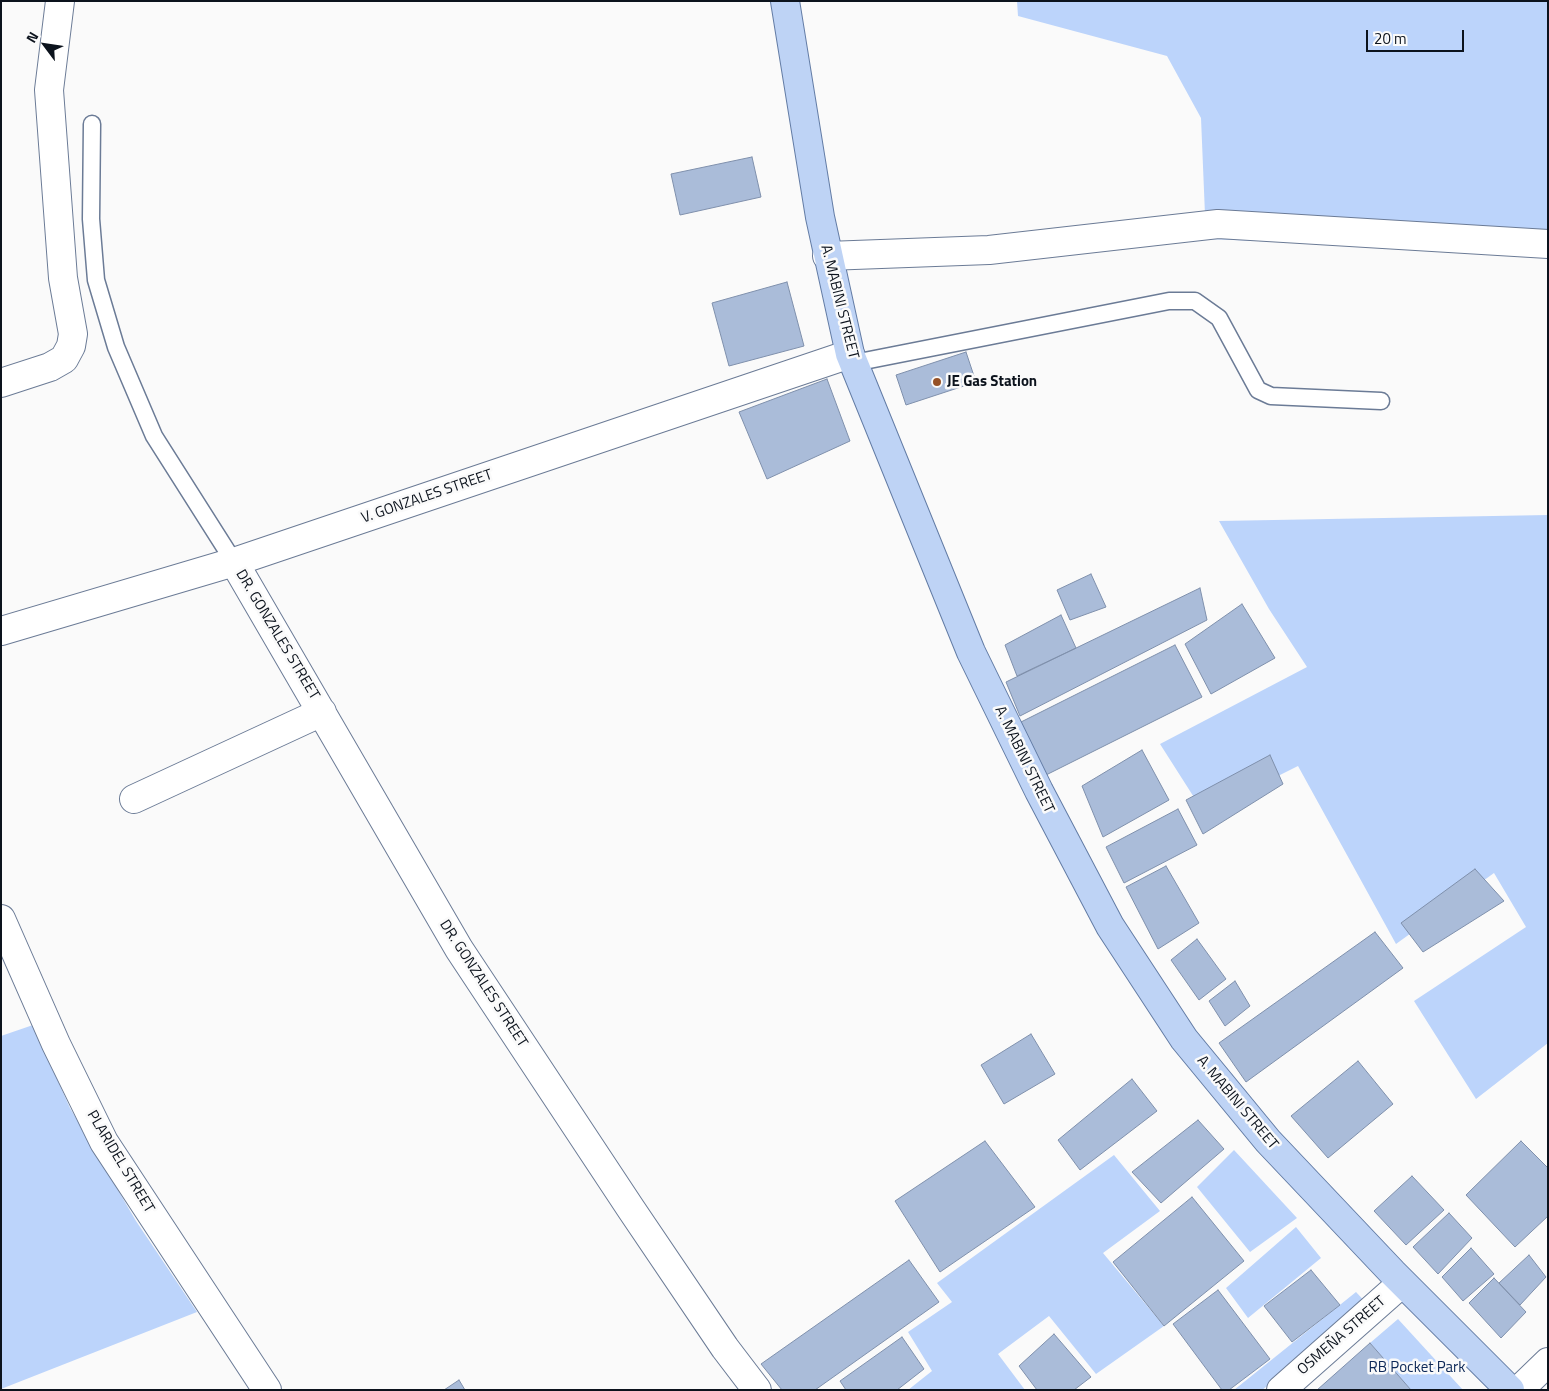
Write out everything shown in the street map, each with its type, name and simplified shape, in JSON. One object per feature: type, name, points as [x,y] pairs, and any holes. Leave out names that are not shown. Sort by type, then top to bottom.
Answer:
[{"type":"main road","name":"A. MABINI STREET","points":[[785,1],[827,256],[852,358],[971,652],[1038,791],[1110,926],[1184,1039],[1268,1141],[1402,1283],[1510,1390]]},
{"type":"street","points":[[1,383],[50,367],[64,359],[71,346],[73,334],[62,278],[49,90],[60,1]]},
{"type":"street","points":[[827,256],[989,250],[1218,224],[1548,244]]},
{"type":"street","name":"V. GONZALES STREET","points":[[1,631],[234,562],[852,358]]},
{"type":"street","name":"DR. GONZALES STREET","points":[[234,562],[459,949],[631,1209],[725,1348],[757,1390]]},
{"type":"street","points":[[134,799],[322,712]]},
{"type":"street","name":"PLARIDEL STREET","points":[[1,919],[9,959],[56,1044],[104,1142],[267,1390]]},
{"type":"street","name":"OSMEÑA STREET","points":[[1281,1390],[1402,1283]]},
{"type":"street","points":[[1519,1390],[1548,1362]]},
{"type":"lane","points":[[92,124],[91,219],[96,280],[116,347],[154,436],[234,562]]},
{"type":"lane","points":[[852,358],[1169,301],[1195,301],[1219,318],[1258,390],[1271,396],[1382,401]]},
{"type":"green space","points":[[1017,1],[1548,1],[1548,252],[1206,239],[1201,118],[1167,56],[1018,16]]},
{"type":"green space","points":[[1548,515],[1548,1043],[1476,1099],[1414,1001],[1526,927],[1494,873],[1396,944],[1298,766],[1204,813],[1160,744],[1307,667],[1269,609],[1219,521]]},
{"type":"green space","points":[[33,1025],[70,1108],[136,1221],[197,1312],[1,1389],[1,1036]]},
{"type":"green space","points":[[1234,1150],[1297,1218],[1250,1252],[1197,1187]]},
{"type":"green space","points":[[1114,1155],[1160,1211],[1103,1253],[1164,1326],[1096,1374],[1049,1316],[998,1354],[1025,1390],[908,1390],[932,1371],[908,1332],[952,1302],[937,1283]]},
{"type":"green space","points":[[1296,1227],[1321,1258],[1248,1318],[1226,1288]]},
{"type":"green space","points":[[1356,1292],[1370,1307],[1262,1390],[1234,1390]]},
{"type":"green space","name":"RB Pocket Park","points":[[1398,1319],[1463,1390],[1411,1390],[1370,1343]]},
{"type":"building","points":[[752,157],[761,197],[680,215],[671,174]]},
{"type":"building","points":[[787,282],[804,346],[729,366],[712,303]]},
{"type":"building","points":[[966,352],[976,382],[906,405],[896,375]]},
{"type":"building","points":[[827,379],[850,441],[767,479],[739,412]]},
{"type":"building","points":[[1091,574],[1106,607],[1070,620],[1057,590]]},
{"type":"building","points":[[1200,588],[1207,620],[1020,716],[1006,682]]},
{"type":"building","points":[[1242,604],[1275,658],[1211,694],[1185,644]]},
{"type":"building","points":[[1061,615],[1076,648],[1017,676],[1005,645]]},
{"type":"building","points":[[1175,645],[1202,697],[1046,775],[1019,723]]},
{"type":"building","points":[[1142,750],[1169,800],[1103,837],[1082,786]]},
{"type":"building","points":[[1270,755],[1283,784],[1203,834],[1186,800]]},
{"type":"building","points":[[1178,809],[1197,845],[1124,883],[1106,847]]},
{"type":"building","points":[[1166,866],[1199,923],[1158,949],[1126,887]]},
{"type":"building","points":[[1475,869],[1504,901],[1423,952],[1401,923]]},
{"type":"building","points":[[1375,932],[1403,968],[1246,1082],[1219,1043]]},
{"type":"building","points":[[1197,939],[1226,979],[1199,1000],[1171,960]]},
{"type":"building","points":[[1235,981],[1250,1006],[1225,1026],[1209,1001]]},
{"type":"building","points":[[1031,1034],[1055,1074],[1004,1104],[981,1065]]},
{"type":"building","points":[[1358,1061],[1393,1104],[1328,1158],[1291,1116]]},
{"type":"building","points":[[1132,1079],[1157,1111],[1080,1170],[1058,1140]]},
{"type":"building","points":[[1198,1120],[1224,1149],[1161,1203],[1132,1172]]},
{"type":"building","points":[[985,1141],[1035,1207],[940,1272],[895,1201]]},
{"type":"building","points":[[1521,1141],[1548,1168],[1548,1216],[1515,1247],[1466,1195]]},
{"type":"building","points":[[1412,1176],[1444,1210],[1406,1245],[1374,1211]]},
{"type":"building","points":[[1192,1197],[1244,1261],[1164,1326],[1113,1262]]},
{"type":"building","points":[[1449,1213],[1472,1238],[1438,1274],[1413,1247]]},
{"type":"building","points":[[1471,1248],[1494,1274],[1463,1301],[1442,1277]]},
{"type":"building","points":[[1529,1255],[1546,1277],[1520,1305],[1499,1283]]},
{"type":"building","points":[[909,1260],[939,1302],[815,1390],[782,1390],[761,1364]]},
{"type":"building","points":[[1311,1270],[1340,1305],[1292,1342],[1264,1306]]},
{"type":"building","points":[[1494,1278],[1526,1312],[1501,1338],[1469,1303]]},
{"type":"building","points":[[1218,1290],[1270,1359],[1229,1390],[1222,1390],[1173,1324]]},
{"type":"building","points":[[1054,1334],[1091,1377],[1074,1390],[1037,1390],[1019,1366]]},
{"type":"building","points":[[902,1337],[924,1369],[897,1390],[846,1390],[840,1381]]},
{"type":"building","points":[[1370,1343],[1411,1390],[1317,1390]]},
{"type":"building","points":[[459,1380],[465,1390],[444,1390]]},
{"type":"place","name":"JE Gas Station","points":[[937,382]]}]
